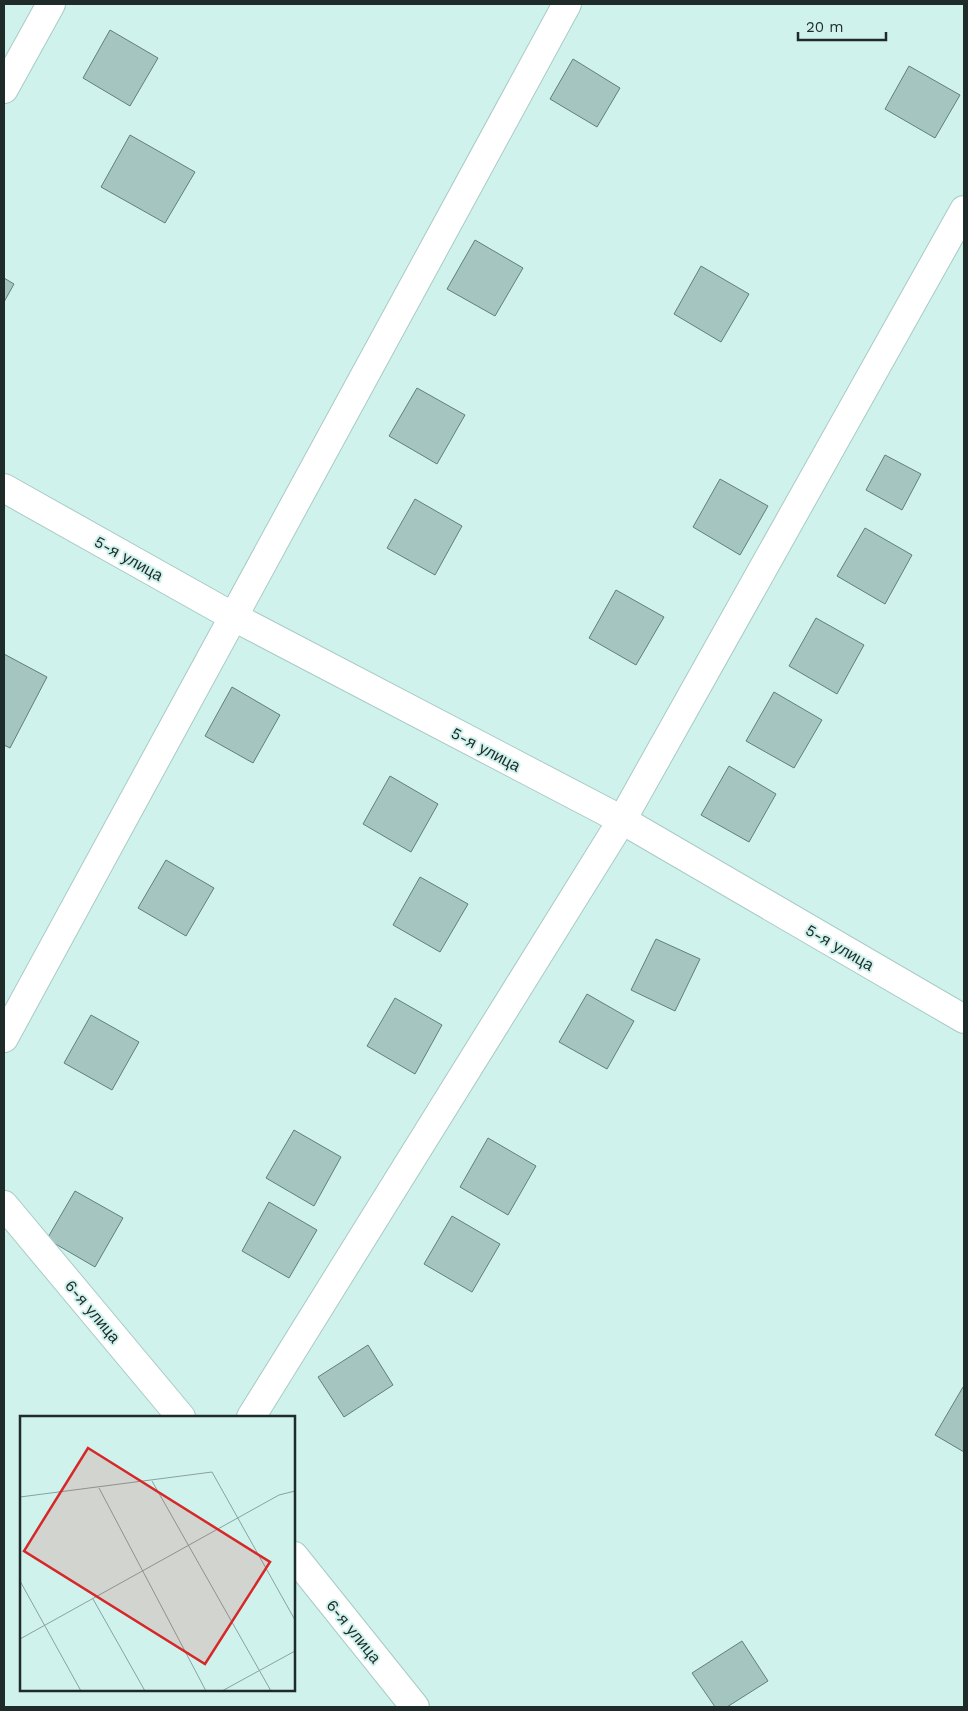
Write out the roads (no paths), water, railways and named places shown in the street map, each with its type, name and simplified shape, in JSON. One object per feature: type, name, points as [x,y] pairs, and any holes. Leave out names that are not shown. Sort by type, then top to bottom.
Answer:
[{"type":"street","points":[[4,89],[51,4]]},
{"type":"street","points":[[4,1038],[232,616],[567,4]]},
{"type":"street","points":[[252,1416],[622,820],[964,210]]},
{"type":"street","name":"5-я улица","points":[[4,488],[232,616],[622,820],[964,1019]]},
{"type":"street","name":"6-я улица","points":[[4,1205],[180,1416]]},
{"type":"street","name":"6-я улица","points":[[295,1557],[415,1707]]}]
